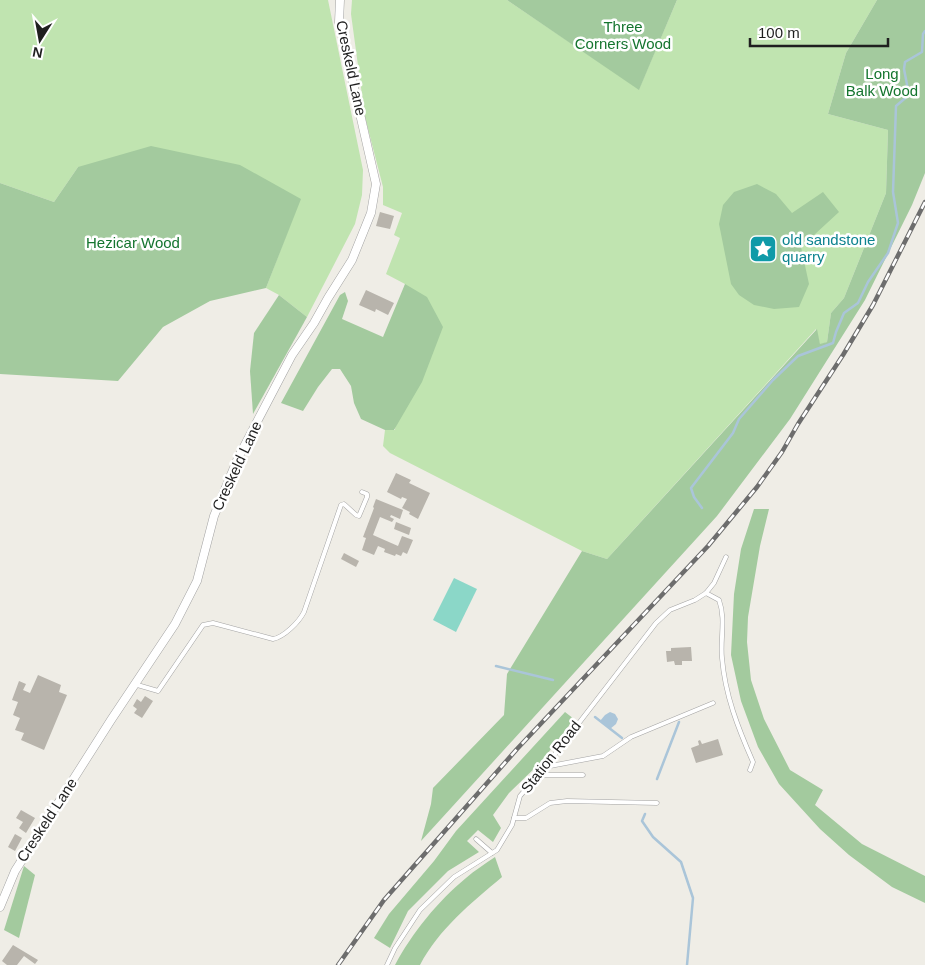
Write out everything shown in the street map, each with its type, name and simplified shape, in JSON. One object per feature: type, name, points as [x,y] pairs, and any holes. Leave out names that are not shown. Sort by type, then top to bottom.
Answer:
[{"type":"street","name":"Creskeld Lane","points":[[0,908],[15,870],[134,684],[175,624],[197,581],[214,516],[238,458],[292,355],[314,323],[352,260],[371,212],[376,184],[339,22],[340,0]]},
{"type":"lane","points":[[134,684],[158,691],[204,625],[208,623],[273,639],[281,636],[300,619],[304,612],[341,505],[344,504],[356,516],[359,516],[368,497],[367,494],[362,492]]},
{"type":"lane","points":[[726,557],[714,583],[706,593],[719,600],[723,611],[722,657],[726,684],[732,712],[753,762],[750,770]]},
{"type":"lane","name":"Station Road","points":[[387,965],[395,948],[420,910],[454,876],[497,850],[512,825],[520,796],[546,767],[656,623],[670,610],[695,600],[706,593]]},
{"type":"lane","points":[[546,767],[603,756],[631,737],[713,703]]},
{"type":"lane","points":[[539,775],[583,775]]},
{"type":"lane","points":[[514,818],[526,818],[550,803],[567,801],[658,803]]},
{"type":"lane","points":[[476,839],[492,853]]},
{"type":"green space","points":[[0,0],[328,0],[363,170],[362,195],[355,224],[307,317],[279,295],[266,288],[300,199],[78,167],[54,202],[0,183]]},
{"type":"green space","points":[[352,0],[507,0],[639,89],[677,0],[877,0],[846,53],[828,114],[888,130],[886,193],[844,298],[831,313],[827,342],[820,345],[816,329],[607,559],[582,551],[390,453],[383,446],[385,430],[395,430],[405,284],[386,274],[400,238],[394,235],[402,213],[383,205],[383,187],[365,117],[351,14]]},
{"type":"green space","name":"Three Corners Wood","points":[[507,0],[677,0],[639,90]]},
{"type":"green space","name":"Long Balk Wood","points":[[877,0],[925,0],[925,173],[912,205],[865,300],[790,419],[717,516],[421,841],[431,804],[433,788],[504,715],[507,674],[582,551],[607,559],[817,329],[820,344],[827,342],[831,313],[844,298],[886,193],[888,130],[828,114],[846,53]]},
{"type":"green space","name":"Hezicar Wood","points":[[151,146],[240,165],[301,199],[266,288],[210,301],[163,327],[118,381],[0,374],[0,183],[54,202],[78,167]]},
{"type":"green space","points":[[757,184],[776,194],[792,213],[823,192],[839,212],[801,247],[809,284],[799,307],[774,309],[754,305],[739,295],[731,284],[719,224],[723,205],[734,192]]},
{"type":"green space","points":[[405,284],[427,297],[443,327],[422,382],[394,430],[385,430],[361,419],[354,403],[351,386],[340,369],[332,369],[303,411],[281,403],[340,295],[345,292],[348,301],[342,319],[383,337]]},
{"type":"green space","points":[[279,295],[307,317],[253,414],[250,371],[254,333]]},
{"type":"green space","points":[[754,509],[769,509],[760,546],[748,617],[747,642],[751,680],[764,719],[790,770],[823,790],[815,805],[862,844],[925,876],[925,903],[892,887],[849,855],[820,829],[779,784],[758,747],[741,701],[731,655],[734,594],[741,549]]},
{"type":"green space","points":[[565,712],[574,719],[541,762],[509,793],[493,815],[501,828],[493,842],[478,830],[467,841],[479,852],[448,871],[408,911],[390,948],[374,938],[389,914],[434,861],[456,831]]},
{"type":"green space","points":[[495,857],[502,877],[446,928],[420,965],[395,965],[409,941],[436,907],[469,875]]},
{"type":"green space","points":[[24,866],[35,875],[19,938],[4,930]]},
{"type":"shaded area","points":[[454,578],[477,589],[456,632],[433,620]]},
{"type":"shaded area","points":[[610,712],[615,714],[618,719],[616,724],[610,729],[600,721]]},
{"type":"building","points":[[380,212],[394,216],[390,229],[376,226]]},
{"type":"building","points":[[366,290],[394,303],[388,315],[376,309],[375,312],[359,305]]},
{"type":"building","points":[[396,473],[411,480],[409,483],[430,493],[418,519],[402,508],[407,499],[402,497],[401,499],[387,492]]},
{"type":"building","points":[[376,499],[403,510],[400,519],[391,515],[390,517],[394,519],[392,522],[380,517],[373,535],[398,546],[402,536],[413,540],[407,554],[403,552],[401,556],[396,554],[395,556],[384,552],[385,549],[378,546],[374,555],[362,550],[366,538],[363,537]]},
{"type":"building","points":[[396,522],[411,528],[409,535],[394,529]]},
{"type":"building","points":[[344,553],[359,561],[356,567],[341,559]]},
{"type":"building","points":[[691,647],[692,661],[682,661],[682,665],[675,665],[674,661],[667,662],[666,651],[671,651],[671,648]]},
{"type":"building","points":[[38,675],[61,685],[59,692],[67,695],[44,750],[21,740],[24,733],[15,730],[20,718],[13,715],[18,702],[12,700],[19,681],[26,684],[23,690],[30,693]]},
{"type":"building","points":[[145,696],[153,701],[142,718],[134,713],[137,709],[133,706],[137,699],[141,702]]},
{"type":"building","points":[[718,739],[723,755],[696,763],[691,748],[699,745],[698,741],[700,740],[702,744]]},
{"type":"building","points":[[21,810],[35,818],[26,833],[19,828],[23,822],[16,818]]},
{"type":"building","points":[[15,834],[22,838],[15,851],[8,847]]},
{"type":"building","points":[[13,945],[38,960],[35,964],[24,956],[17,965],[7,965],[2,961]]},
{"type":"waterway","points":[[702,508],[694,497],[691,488],[733,433],[739,419],[773,380],[798,356],[833,343],[844,313],[858,303],[868,282],[888,253],[898,223],[893,192],[896,106],[909,95],[904,69],[905,62],[922,52],[923,34],[925,31]]},
{"type":"waterway","points":[[496,666],[553,680]]},
{"type":"waterway","points":[[595,717],[622,738]]},
{"type":"waterway","points":[[657,779],[679,722]]},
{"type":"waterway","points":[[645,814],[642,821],[653,837],[681,862],[693,898],[687,965]]},
{"type":"railway","points":[[338,965],[384,900],[517,749],[708,546],[757,487],[782,452],[873,305],[925,202]]},
{"type":"place","name":"old sandstone quarry","points":[[763,249]]}]
